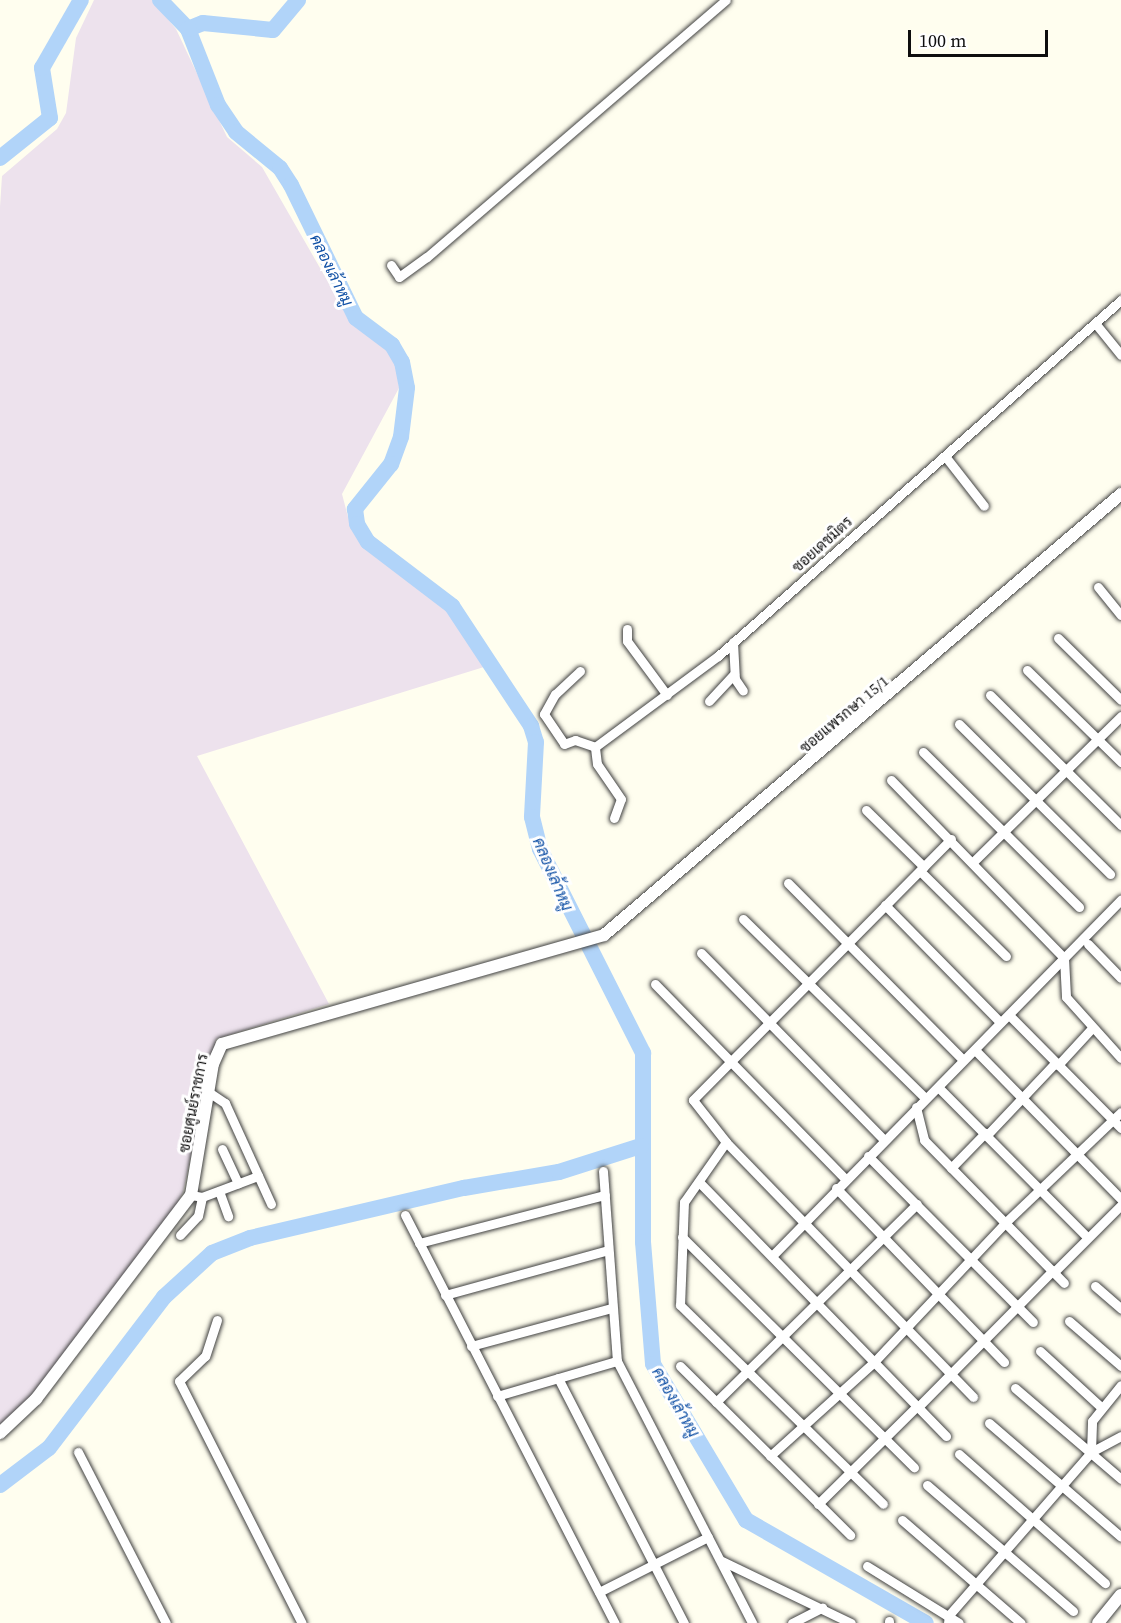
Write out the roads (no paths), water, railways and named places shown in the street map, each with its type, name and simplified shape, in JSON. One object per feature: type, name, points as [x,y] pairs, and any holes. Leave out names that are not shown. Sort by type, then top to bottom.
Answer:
[{"type":"street","points":[[391,265],[399,277],[428,257],[726,0]]},
{"type":"street","name":"ซอยเดชมิตร","points":[[595,747],[667,695],[733,642],[1121,300]]},
{"type":"street","points":[[1095,322],[1121,355]]},
{"type":"street","points":[[945,456],[984,506]]},
{"type":"street","name":"ซอยแพรกษา 15/1","points":[[578,946],[604,935],[1121,494]]},
{"type":"street","points":[[1098,587],[1121,615]]},
{"type":"street","points":[[627,629],[627,641],[667,695]]},
{"type":"street","points":[[1058,638],[1121,700]]},
{"type":"street","points":[[733,642],[735,674],[743,691]]},
{"type":"street","points":[[1028,670],[1121,762]]},
{"type":"street","points":[[580,671],[555,694],[544,714],[564,744],[575,740],[595,747],[597,764],[621,798],[614,818]]},
{"type":"street","points":[[709,701],[735,674]]},
{"type":"street","points":[[990,695],[1121,825]]},
{"type":"street","points":[[973,862],[1121,716]]},
{"type":"street","points":[[959,723],[1110,874]]},
{"type":"street","points":[[923,752],[1079,907]]},
{"type":"street","points":[[891,780],[951,839],[1064,958],[1066,997],[1121,1058]]},
{"type":"street","points":[[866,810],[1006,956]]},
{"type":"street","points":[[951,839],[729,1059],[693,1100],[726,1142],[973,1397]]},
{"type":"street","points":[[788,883],[963,1060]]},
{"type":"street","points":[[772,1256],[836,1188],[1121,900]]},
{"type":"street","points":[[885,905],[1000,1022]]},
{"type":"street","points":[[743,920],[925,1098]]},
{"type":"street","points":[[1088,944],[1121,978]]},
{"type":"street","name":"ซอยศูนย์ราชการ","points":[[0,1433],[36,1399],[196,1196],[207,1091],[222,1044],[578,946]]},
{"type":"street","points":[[701,953],[884,1140]]},
{"type":"street","points":[[655,984],[845,1179]]},
{"type":"street","points":[[1012,1018],[1117,1124]]},
{"type":"street","points":[[951,1168],[1092,1028]]},
{"type":"street","points":[[977,1052],[1121,1199]]},
{"type":"street","points":[[941,1090],[1087,1237]]},
{"type":"street","points":[[207,1091],[225,1103],[271,1204]]},
{"type":"street","points":[[916,1107],[924,1140],[1064,1282]]},
{"type":"street","points":[[770,1456],[874,1362],[1006,1222],[1078,1156],[1117,1124],[1121,1113]]},
{"type":"street","points":[[726,1142],[684,1202],[680,1305],[806,1425],[884,1504]]},
{"type":"street","points":[[222,1149],[238,1184]]},
{"type":"street","points":[[868,1156],[973,1258],[1033,1322]]},
{"type":"street","points":[[603,1171],[617,1361],[752,1623]]},
{"type":"street","points":[[180,1235],[198,1216],[196,1196],[219,1191],[258,1176]]},
{"type":"street","points":[[699,1183],[946,1436]]},
{"type":"street","points":[[836,1188],[939,1292],[1004,1362]]},
{"type":"street","points":[[219,1191],[228,1216]]},
{"type":"street","points":[[419,1243],[605,1195]]},
{"type":"street","points":[[716,1402],[916,1204]]},
{"type":"street","points":[[818,1504],[1121,1205]]},
{"type":"street","points":[[405,1215],[615,1623]]},
{"type":"street","points":[[681,1237],[914,1467]]},
{"type":"street","points":[[445,1295],[608,1250]]},
{"type":"street","points":[[1095,1286],[1121,1309]]},
{"type":"street","points":[[471,1346],[612,1308]]},
{"type":"street","points":[[217,1320],[205,1356],[178,1381],[302,1623]]},
{"type":"street","points":[[1069,1321],[1121,1366]]},
{"type":"street","points":[[1040,1351],[1102,1408]]},
{"type":"street","points":[[497,1396],[617,1361]]},
{"type":"street","points":[[680,1366],[850,1535]]},
{"type":"street","points":[[558,1378],[684,1623]]},
{"type":"street","points":[[1091,1452],[1092,1421],[1121,1385]]},
{"type":"street","points":[[1015,1388],[1121,1479]]},
{"type":"street","points":[[989,1422],[1121,1537]]},
{"type":"street","points":[[949,1619],[976,1584],[1091,1452],[1121,1436]]},
{"type":"street","points":[[78,1452],[166,1623]]},
{"type":"street","points":[[959,1454],[1105,1583]]},
{"type":"street","points":[[927,1485],[1073,1611]]},
{"type":"street","points":[[902,1520],[1021,1623]]},
{"type":"street","points":[[599,1592],[708,1537]]},
{"type":"street","points":[[722,1561],[851,1623]]},
{"type":"street","points":[[867,1566],[949,1619],[959,1623]]},
{"type":"street","points":[[1098,1623],[1121,1595]]},
{"type":"street","points":[[792,1623],[822,1608]]},
{"type":"waterway","points":[[0,158],[50,118],[42,68],[81,0]]},
{"type":"waterway","name":"คลองเล้าหมู","points":[[160,0],[188,29],[218,105],[236,132],[280,168],[291,185],[356,318],[392,345],[402,362],[407,388],[401,437],[391,464],[355,509],[357,524],[368,542],[452,606],[531,726],[536,742],[532,817],[540,849],[643,1053],[643,1242],[653,1364],[746,1520],[926,1623]]},
{"type":"waterway","points":[[188,29],[203,23],[273,30],[298,0]]},
{"type":"waterway","points":[[0,1485],[49,1448],[164,1297],[212,1253],[250,1238],[464,1188],[559,1172],[641,1146]]}]
